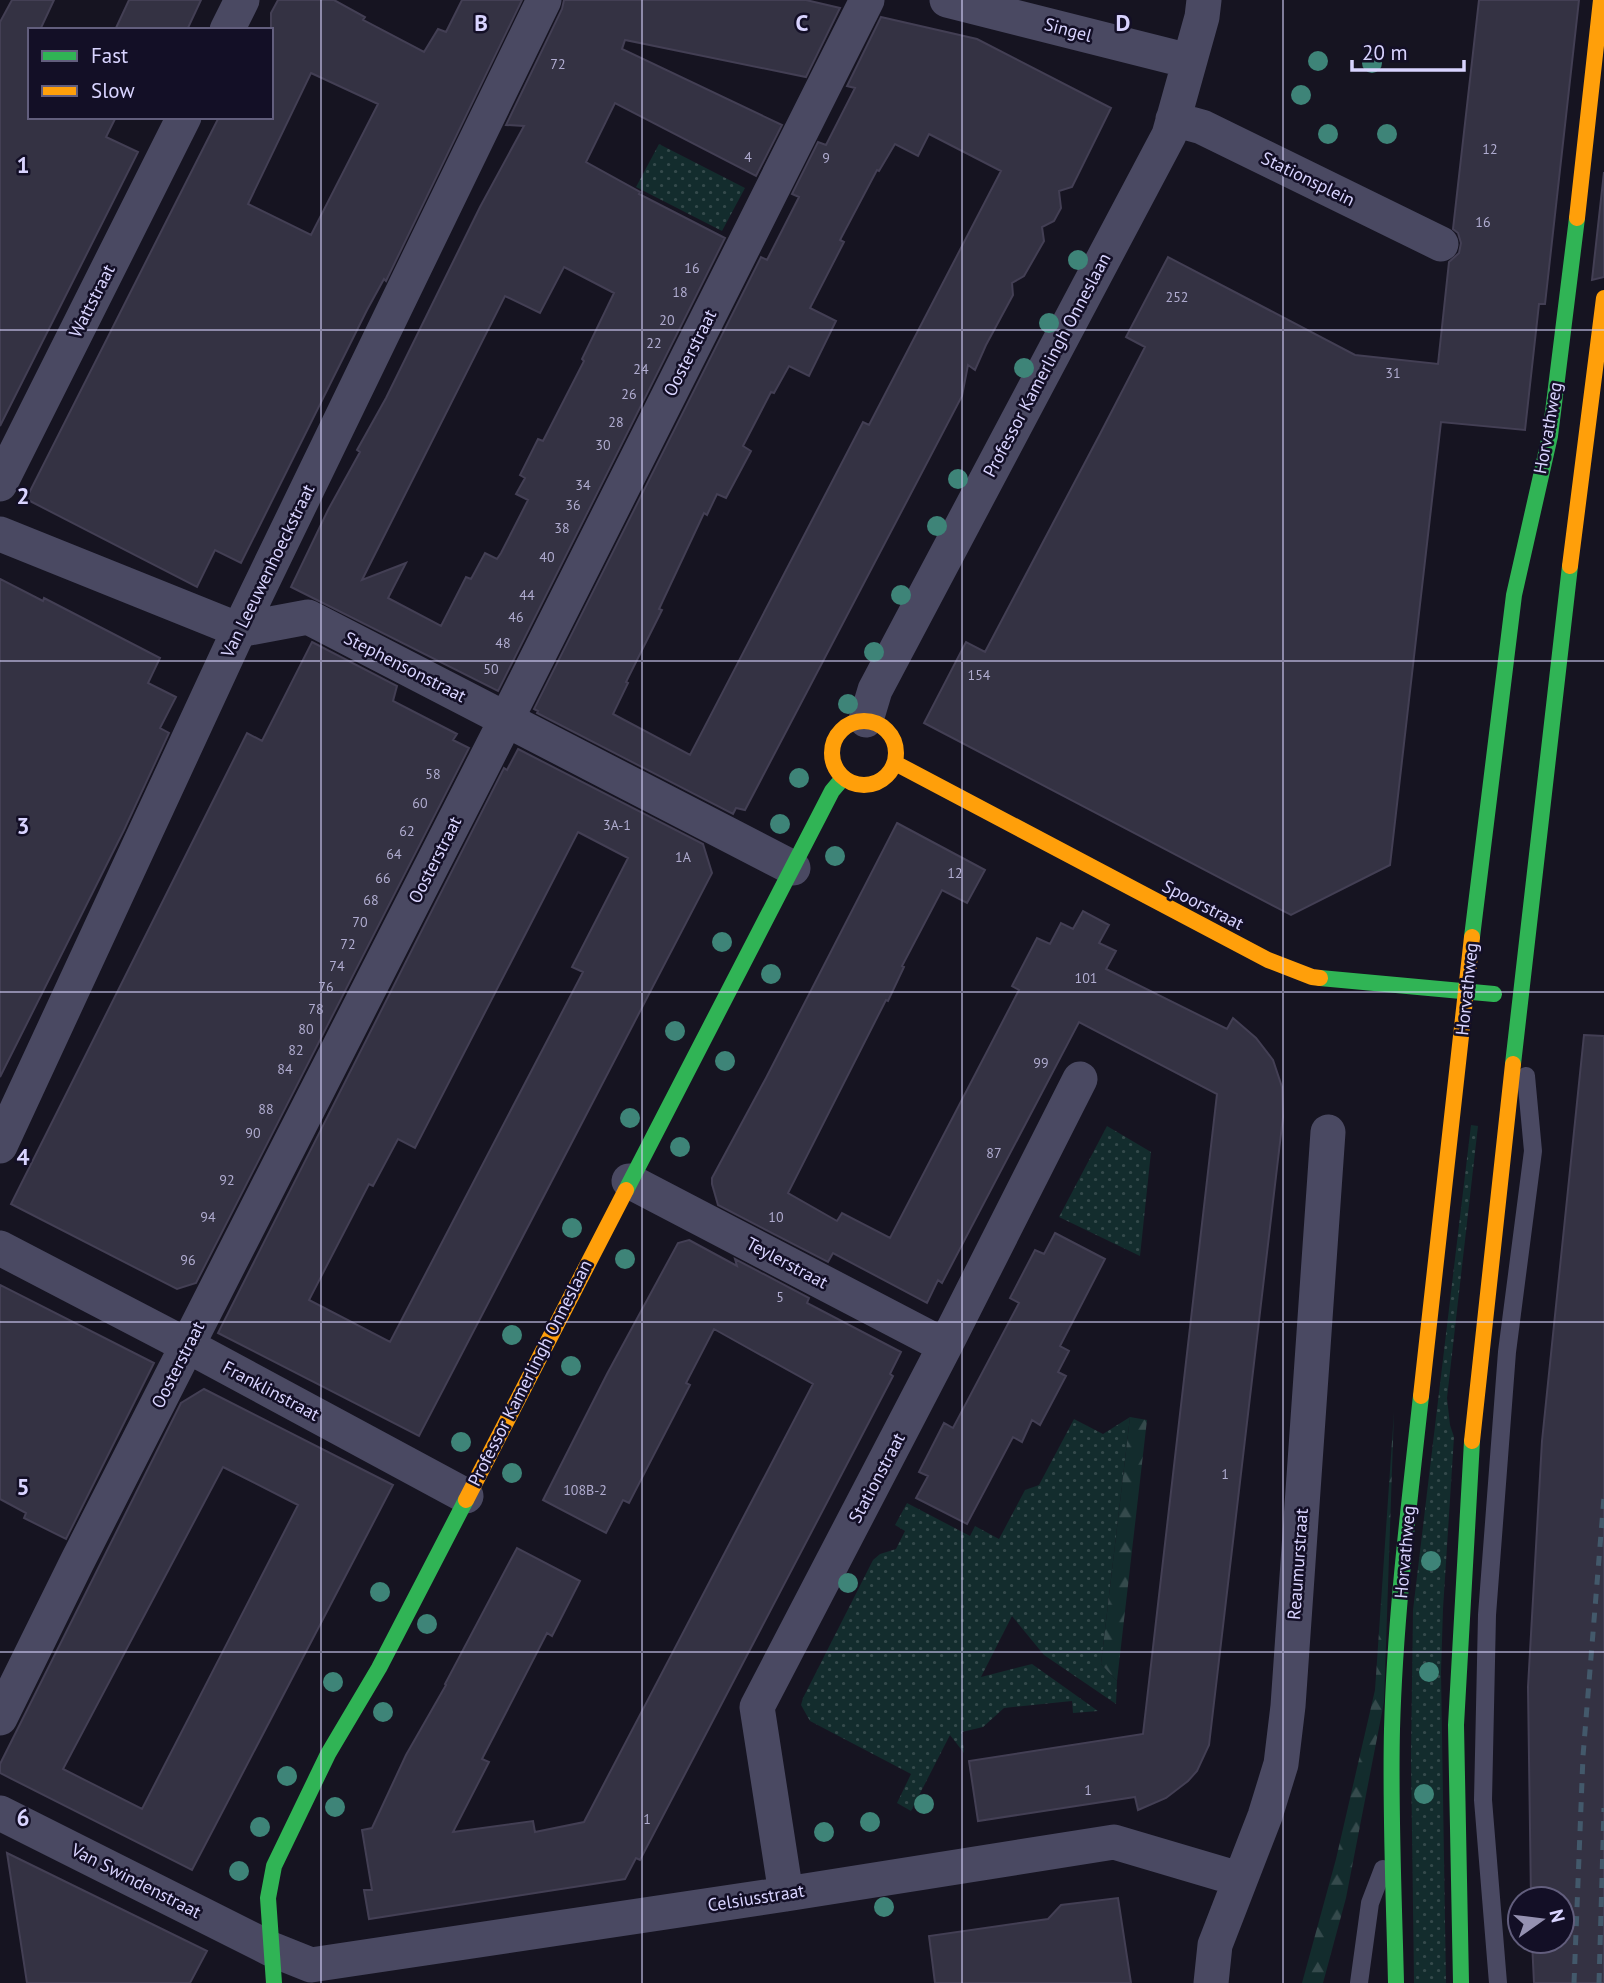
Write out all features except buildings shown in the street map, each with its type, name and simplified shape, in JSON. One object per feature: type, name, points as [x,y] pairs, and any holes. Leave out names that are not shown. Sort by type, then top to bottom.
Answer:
[{"type":"main road","name":"Horvathweg","points":[[1396,1983],[1392,1727],[1405,1541],[1468,991],[1474,917],[1514,595],[1550,436],[1601,0]]},
{"type":"main road","points":[[1461,1983],[1456,1725],[1465,1528],[1478,1360],[1603,305]]},
{"type":"main road","points":[[855,722],[876,722],[891,734],[897,753],[895,763],[891,772],[873,784],[852,783],[843,778],[832,758],[836,735],[855,722]]},
{"type":"main road","name":"Spoorstraat","points":[[895,763],[1268,960],[1312,977],[1520,997]]},
{"type":"main road","name":"Professor Kamerlingh Onneslaan","points":[[274,1983],[268,1898],[274,1866],[328,1754],[379,1668],[832,790],[843,778]]},
{"type":"street","points":[[228,28],[242,0]]},
{"type":"street","name":"Van Leeuwenhoeckstraat","points":[[0,1146],[239,630],[544,0]]},
{"type":"street","name":"Oosterstraat","points":[[0,1718],[867,0]]},
{"type":"street","name":"Singel","points":[[947,0],[1189,61]]},
{"type":"street","name":"Professor Kamerlingh Onneslaan","points":[[866,720],[875,690],[1162,147],[1173,119],[1204,0]]},
{"type":"street","name":"Wattstraat","points":[[0,484],[183,119]]},
{"type":"street","name":"Stationsplein","points":[[1173,119],[1202,127],[1441,244]]},
{"type":"street","points":[[0,534],[239,630]]},
{"type":"street","name":"Stephensonstraat","points":[[239,630],[308,617],[793,868]]},
{"type":"street","name":"Stationstraat","points":[[786,1894],[757,1707],[1080,1079]]},
{"type":"street","name":"Reaumurstraat","points":[[1211,1983],[1215,1945],[1265,1816],[1277,1777],[1285,1729],[1328,1132]]},
{"type":"street","name":"Teylerstraat","points":[[629,1181],[945,1346]]},
{"type":"street","name":"Franklinstraat","points":[[0,1248],[466,1496]]},
{"type":"street","name":"Van Swindenstraat","points":[[0,1812],[271,1949]]},
{"type":"street","name":"Celsiusstraat","points":[[271,1949],[311,1965],[1114,1842],[1239,1879]]},
{"type":"lane","points":[[1498,1983],[1483,1800],[1484,1728],[1487,1615],[1507,1352],[1533,1151],[1520,997]]},
{"type":"lane","points":[[1478,1360],[1503,1403]]},
{"type":"lane","points":[[1359,1983],[1370,1903],[1392,1847]]},
{"type":"green space","points":[[659,144],[745,188],[722,231],[636,187]]},
{"type":"green space","points":[[1471,1125],[1478,1126],[1447,1398],[1454,1437],[1441,1672],[1446,1983],[1414,1983],[1411,1756],[1413,1610]]},
{"type":"green space","points":[[1107,1126],[1151,1152],[1140,1256],[1059,1217]]},
{"type":"green space","points":[[1394,1412],[1384,1702],[1346,1898],[1323,1983],[1302,1983],[1336,1859],[1375,1690]]},
{"type":"green space","points":[[1130,1417],[1101,1664],[1117,1681],[1116,1704],[1044,1655],[1012,1616],[981,1677],[1032,1664],[1098,1711],[1073,1713],[1072,1701],[1004,1708],[983,1727],[962,1732],[964,1753],[950,1735],[911,1811],[897,1803],[911,1774],[810,1721],[801,1705],[873,1560],[880,1554],[896,1549],[905,1531],[895,1525],[907,1503],[970,1536],[975,1526],[999,1539],[1025,1490],[1039,1485],[1074,1419],[1103,1434]]},
{"type":"green space","points":[[1130,1417],[1147,1420],[1117,1681],[1101,1664]]},
{"type":"railway","points":[[1574,1983],[1583,1756],[1604,1497]]},
{"type":"railway","points":[[1599,1983],[1604,1808]]},
{"type":"traffic: fast","points":[[1472,937],[1514,595],[1550,436],[1577,218]]},
{"type":"traffic: fast","points":[[1513,1064],[1570,566]]},
{"type":"traffic: fast","points":[[626,1190],[832,791],[843,778]]},
{"type":"traffic: fast","points":[[1320,978],[1494,994]]},
{"type":"traffic: fast","points":[[1396,1983],[1392,1729],[1403,1562],[1421,1396]]},
{"type":"traffic: fast","points":[[1461,1983],[1456,1725],[1472,1441]]},
{"type":"traffic: fast","points":[[274,1983],[268,1898],[274,1866],[328,1754],[379,1668],[466,1500]]},
{"type":"traffic: slow","points":[[1577,218],[1601,0]]},
{"type":"traffic: slow","points":[[1570,566],[1604,298]]},
{"type":"traffic: slow","points":[[858,721],[870,721],[887,730],[894,741],[896,753],[894,765],[887,776],[870,785],[858,785],[846,780],[837,771],[832,759],[832,747],[837,735],[846,726],[858,721]]},
{"type":"traffic: slow","points":[[895,763],[1268,960],[1320,978]]},
{"type":"traffic: slow","points":[[1421,1396],[1472,937]]},
{"type":"traffic: slow","points":[[1472,1441],[1513,1064]]},
{"type":"traffic: slow","points":[[466,1500],[626,1190]]}]
